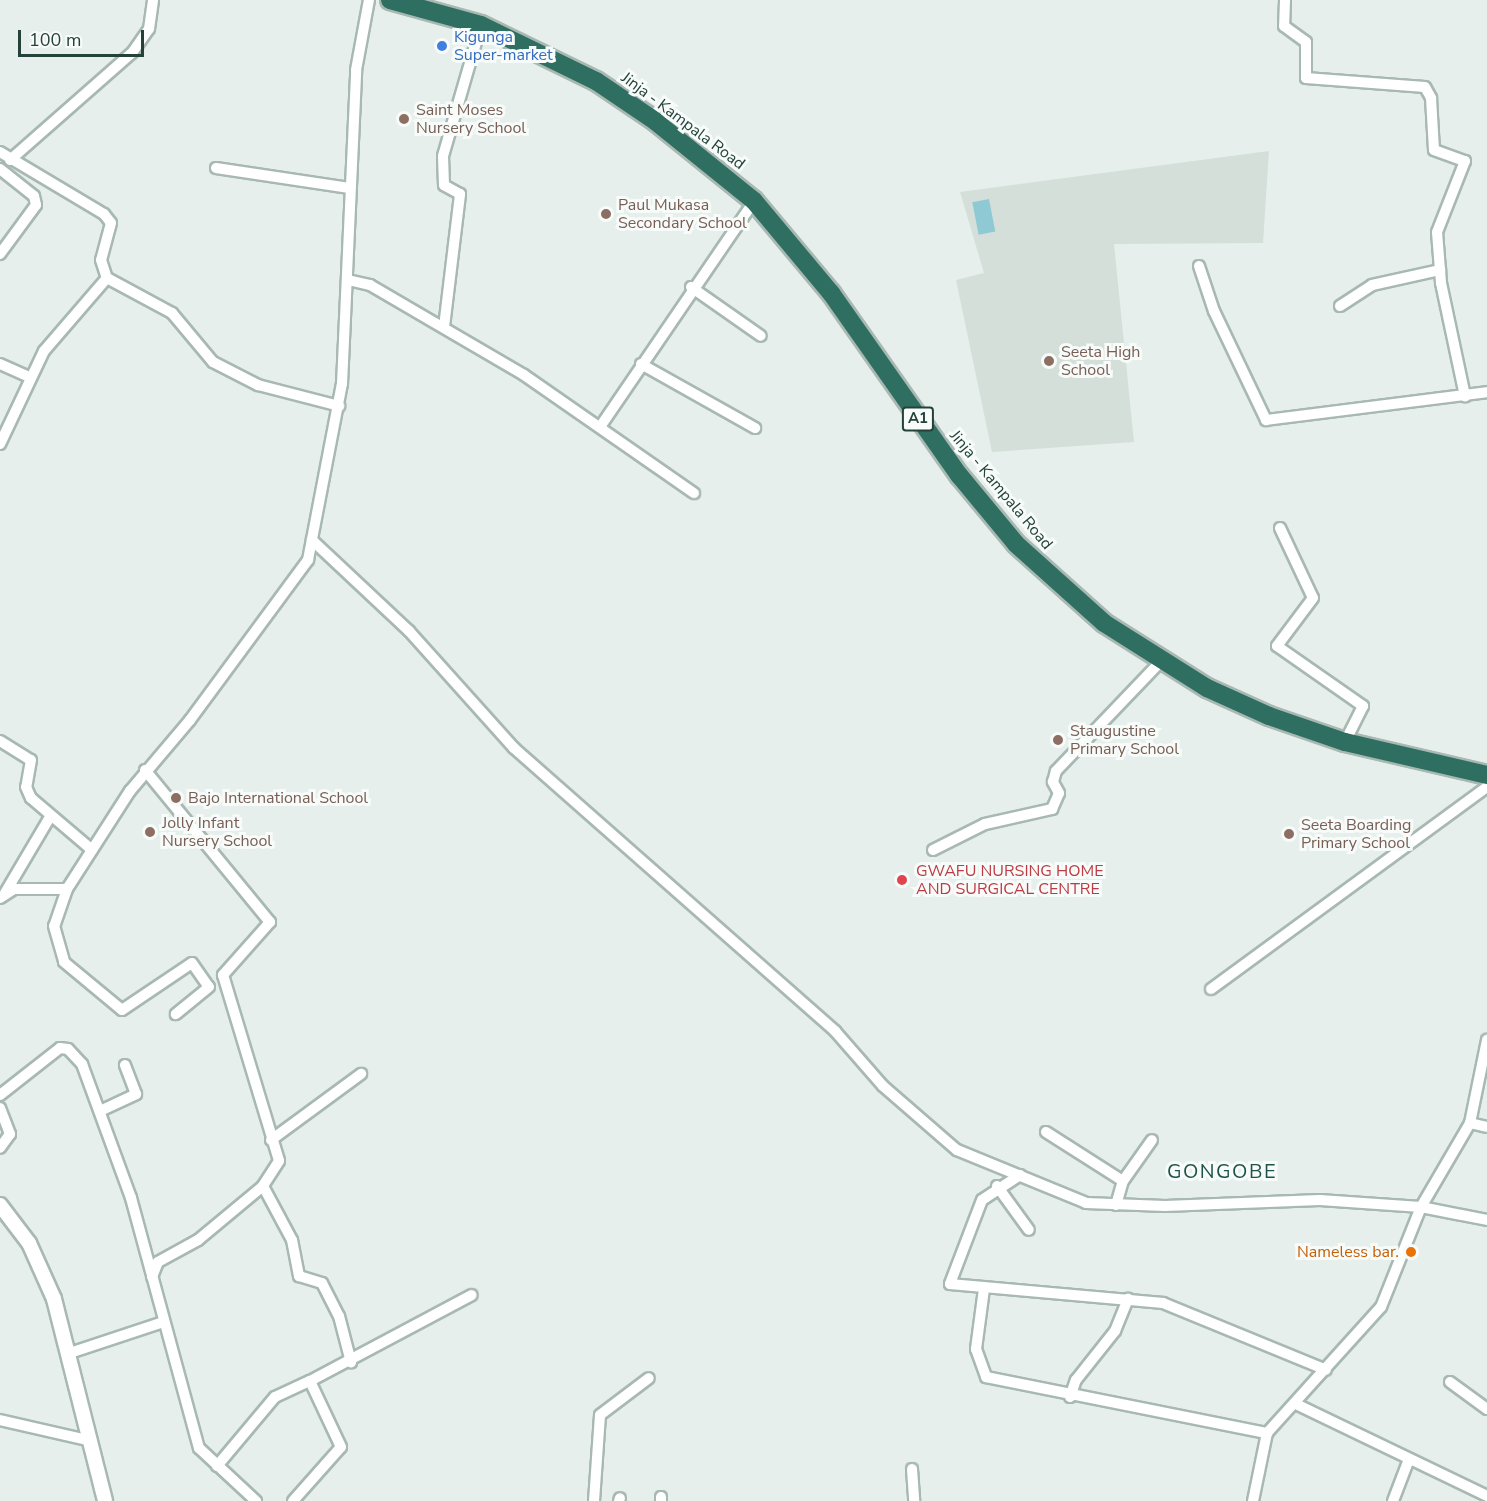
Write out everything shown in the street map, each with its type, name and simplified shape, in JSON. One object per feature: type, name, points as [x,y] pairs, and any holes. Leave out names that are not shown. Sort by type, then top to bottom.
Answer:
[{"type":"highway","name":"Jinja - Kampala Road","points":[[390,0],[435,5],[596,81],[655,121],[754,201],[793,243],[948,461],[1016,544],[1095,616],[1161,661],[1269,716],[1345,742],[1487,775]]},
{"type":"street","points":[[10,160],[132,52],[148,29],[153,0]]},
{"type":"street","points":[[176,1014],[209,987],[192,963],[122,1010],[64,962],[54,926],[67,889],[145,770],[190,720],[302,570],[312,540],[339,406],[348,280],[356,70],[369,0]]},
{"type":"street","points":[[1284,0],[1284,26],[1306,42],[1306,78],[1430,91],[1434,150],[1465,161],[1455,196],[1438,226],[1440,270],[1465,396]]},
{"type":"street","points":[[444,327],[460,192],[444,185],[443,156],[481,25]]},
{"type":"street","points":[[0,152],[104,214],[111,223],[101,260],[107,278],[172,313],[228,372],[339,406]]},
{"type":"street","points":[[216,168],[350,188]]},
{"type":"street","points":[[0,169],[34,195],[36,205],[0,254]]},
{"type":"street","points":[[600,427],[691,287],[754,201]]},
{"type":"street","points":[[1199,266],[1214,311],[1266,420],[1487,392]]},
{"type":"street","points":[[1340,306],[1372,285],[1440,270]]},
{"type":"street","points":[[0,444],[28,377],[107,278]]},
{"type":"street","points":[[348,280],[370,285],[444,327],[600,427],[694,493]]},
{"type":"street","points":[[691,287],[761,336]]},
{"type":"street","points":[[0,364],[28,377]]},
{"type":"street","points":[[641,364],[755,428]]},
{"type":"street","points":[[1280,528],[1313,598],[1277,646],[1363,706],[1345,742]]},
{"type":"street","points":[[312,540],[409,630],[514,748],[835,1031],[883,1086],[957,1150],[1020,1175],[1071,1200],[1116,1204],[1320,1200],[1421,1207],[1487,1220]]},
{"type":"street","points":[[933,850],[985,824],[1052,809],[1059,793],[1053,782],[1056,771],[1161,661]]},
{"type":"street","points":[[0,741],[31,760],[27,792],[50,817],[92,850]]},
{"type":"street","points":[[145,770],[270,922],[223,975],[278,1167],[263,1186],[198,1240],[158,1262],[152,1278]]},
{"type":"street","points":[[1211,989],[1487,787]]},
{"type":"street","points":[[2,895],[50,817]]},
{"type":"street","points":[[2,895],[67,889]]},
{"type":"street","points":[[1253,1501],[1267,1433],[1298,1405],[1381,1307],[1421,1207],[1470,1123],[1487,1040]]},
{"type":"street","points":[[0,1095],[65,1047],[90,1078],[152,1278],[200,1448],[256,1501]]},
{"type":"street","points":[[100,1111],[136,1094],[125,1065]]},
{"type":"street","points":[[271,1140],[361,1074]]},
{"type":"street","points":[[0,1108],[10,1134],[0,1148]]},
{"type":"street","points":[[1470,1123],[1487,1127]]},
{"type":"street","points":[[1046,1132],[1124,1181]]},
{"type":"street","points":[[1116,1204],[1124,1181],[1152,1140]]},
{"type":"street","points":[[1020,1175],[997,1186],[982,1200],[948,1280],[984,1289],[1162,1303],[1326,1370]]},
{"type":"street","points":[[263,1186],[292,1240],[299,1276],[322,1283],[339,1316],[351,1362]]},
{"type":"street","points":[[997,1186],[1029,1230]]},
{"type":"street","points":[[0,1205],[38,1262],[70,1353],[105,1501]]},
{"type":"street","points":[[984,1289],[984,1310],[976,1323],[982,1373],[1070,1397],[1267,1433]]},
{"type":"street","points":[[217,1466],[275,1397],[351,1362],[472,1295]]},
{"type":"street","points":[[1070,1397],[1088,1364],[1115,1331],[1128,1299]]},
{"type":"street","points":[[70,1353],[164,1322]]},
{"type":"street","points":[[594,1501],[600,1415],[649,1378]]},
{"type":"street","points":[[293,1501],[342,1447],[310,1381]]},
{"type":"street","points":[[1450,1382],[1487,1409]]},
{"type":"street","points":[[1298,1405],[1486,1494]]},
{"type":"street","points":[[0,1420],[92,1441]]},
{"type":"street","points":[[1392,1501],[1409,1459]]},
{"type":"street","points":[[912,1469],[914,1501]]},
{"type":"shaded area","name":"Seeta High School","points":[[1269,151],[1263,243],[1114,244],[1134,442],[992,452],[956,280],[984,273],[960,192]]},
{"type":"water","points":[[989,199],[995,231],[979,235],[972,202]]},
{"type":"place","name":"Kigunga Super-market","points":[[442,46]]},
{"type":"place","name":"Saint Moses Nursery School","points":[[404,119]]},
{"type":"place","name":"Paul Mukasa Secondary School","points":[[606,214]]},
{"type":"place","name":"Seeta High School","points":[[1049,361]]},
{"type":"place","name":"Staugustine Primary School","points":[[1058,740]]},
{"type":"place","name":"Bajo International School","points":[[176,798]]},
{"type":"place","name":"Jolly Infant Nursery School","points":[[150,832]]},
{"type":"place","name":"Seeta Boarding Primary School","points":[[1289,834]]},
{"type":"place","name":"GWAFU NURSING HOME AND SURGICAL CENTRE","points":[[902,880]]},
{"type":"place","name":"Nameless bar.","points":[[1411,1252]]},
{"type":"district","name":"GONGOBE","points":[[1222,1171]]}]
